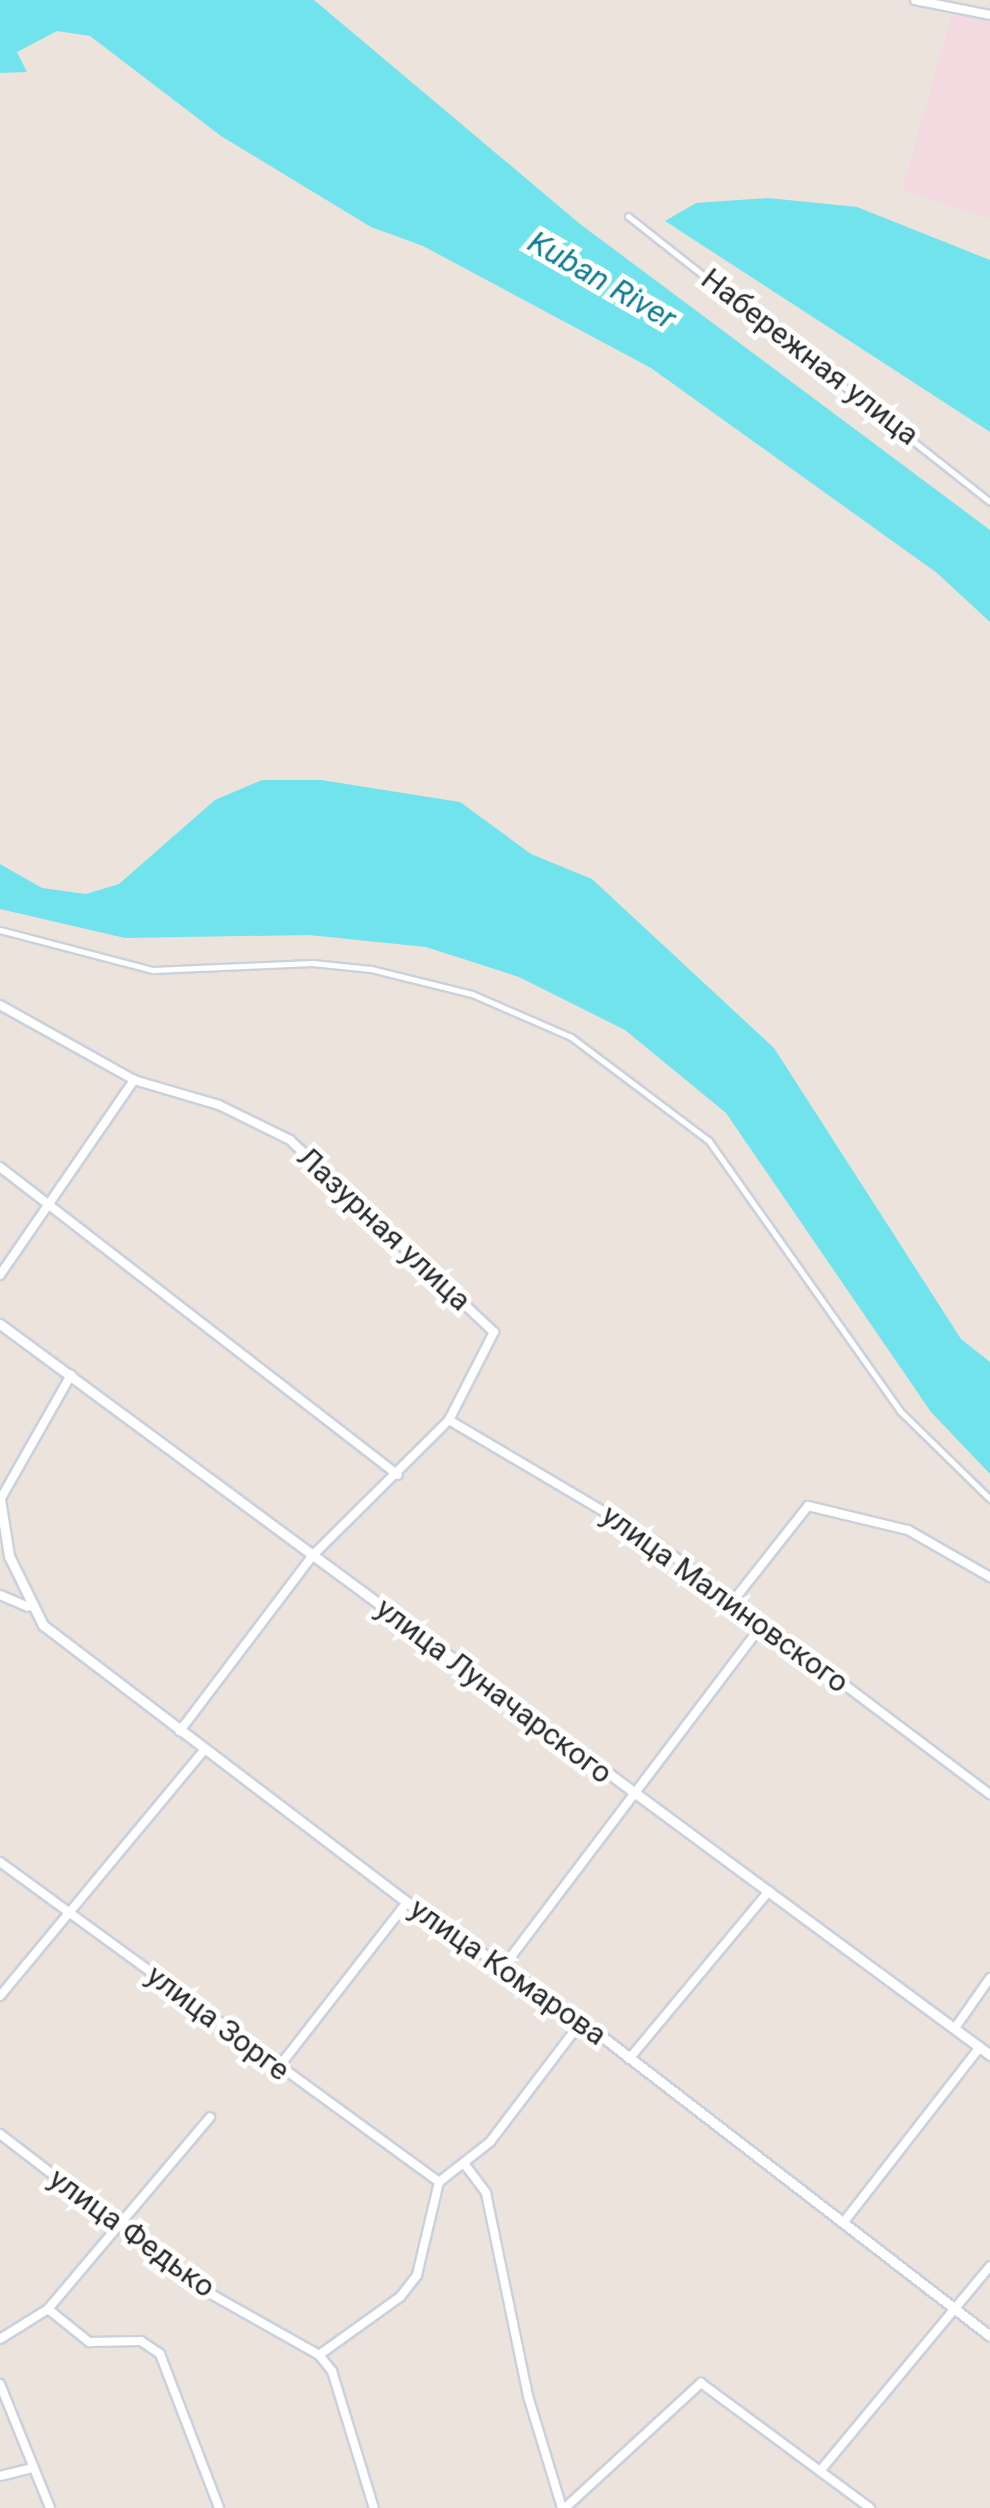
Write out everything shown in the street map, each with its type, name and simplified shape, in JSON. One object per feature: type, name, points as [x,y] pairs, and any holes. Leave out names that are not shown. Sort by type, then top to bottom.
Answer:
[{"type":"street","points":[[915,0],[990,15]]},
{"type":"street","name":"Набережная улица","points":[[628,216],[990,502]]},
{"type":"street","points":[[0,930],[153,970],[312,963],[371,969],[472,994],[571,1037],[710,1141],[900,1410],[990,1499]]},
{"type":"street","name":"Лазурная улица","points":[[0,1005],[134,1080],[219,1104],[290,1140],[494,1332],[449,1420]]},
{"type":"street","points":[[0,1275],[45,1201],[134,1080]]},
{"type":"street","points":[[0,1167],[398,1476]]},
{"type":"street","name":"улица Луначарского","points":[[0,1324],[629,1792],[990,2054]]},
{"type":"street","points":[[28,1607],[0,1500],[71,1375]]},
{"type":"street","points":[[180,1731],[313,1555],[398,1476],[449,1420]]},
{"type":"street","name":"улица Малиновского","points":[[449,1420],[656,1542],[990,1794]]},
{"type":"street","points":[[733,1601],[808,1506],[908,1530],[990,1577]]},
{"type":"street","name":"улица Комарова","points":[[0,1595],[28,1607],[204,1750],[407,1902],[582,2021],[990,2336]]},
{"type":"street","points":[[504,1966],[629,1792],[762,1623]]},
{"type":"street","points":[[0,1996],[204,1750]]},
{"type":"street","name":"улица Зорге","points":[[0,1862],[439,2182]]},
{"type":"street","points":[[629,2058],[768,1891]]},
{"type":"street","points":[[278,2068],[407,1902]]},
{"type":"street","points":[[954,2028],[990,1978]]},
{"type":"street","points":[[374,2508],[323,2352],[379,2318],[417,2275],[439,2182],[466,2166],[582,2021]]},
{"type":"street","points":[[843,2223],[980,2046]]},
{"type":"street","points":[[0,2339],[48,2309],[210,2117]]},
{"type":"street","name":"улица Федько","points":[[0,2134],[202,2289],[323,2352]]},
{"type":"street","points":[[466,2166],[486,2192],[528,2396],[564,2508],[701,2383],[870,2508]]},
{"type":"street","points":[[820,2472],[990,2266]]},
{"type":"street","points":[[48,2309],[89,2342],[141,2341],[160,2354],[219,2508]]},
{"type":"street","points":[[0,2384],[50,2508]]},
{"type":"street","points":[[0,2476],[32,2468]]},
{"type":"shaded area","points":[[955,4],[990,11],[990,219],[902,190]]},
{"type":"water","name":"Kuban River","points":[[0,0],[314,0],[580,224],[990,530],[990,622],[937,573],[651,368],[423,246],[371,227],[221,136],[90,36],[57,31],[17,52],[27,72],[0,73]]},
{"type":"water","points":[[768,198],[857,207],[990,260],[990,432],[665,221],[696,203]]},
{"type":"water","points":[[262,780],[321,780],[460,802],[531,854],[592,879],[774,1048],[961,1339],[990,1362],[990,1474],[931,1412],[726,1113],[625,1030],[519,977],[426,947],[309,935],[125,938],[0,909],[0,864],[42,888],[86,894],[119,884],[215,800]]}]
